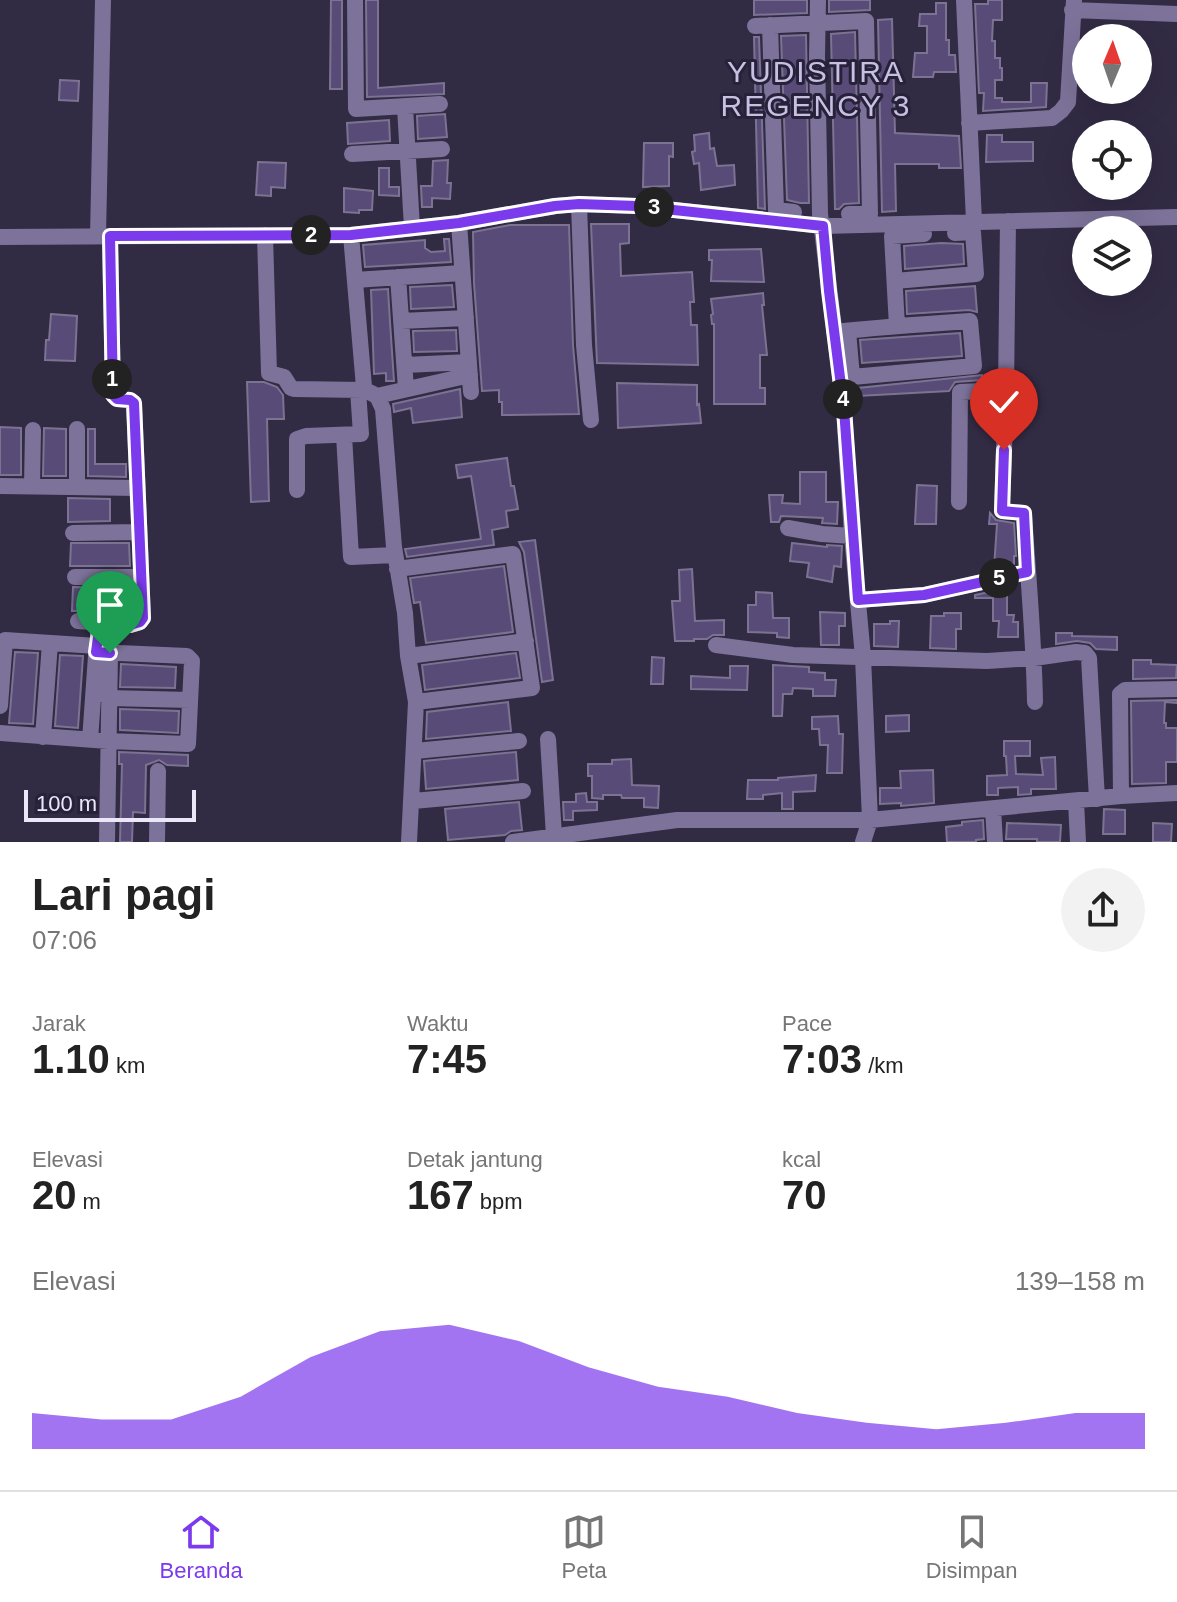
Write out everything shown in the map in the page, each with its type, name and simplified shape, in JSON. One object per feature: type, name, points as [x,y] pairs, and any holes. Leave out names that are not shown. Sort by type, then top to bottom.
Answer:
[{"type":"street","points":[[78,621],[130,625],[143,618],[134,403],[113,395],[104,236],[103,0]]},
{"type":"street","points":[[355,0],[356,109],[440,104]]},
{"type":"street","points":[[818,0],[823,218],[841,332],[852,377],[974,366],[970,321],[841,332]]},
{"type":"street","points":[[964,0],[974,222]]},
{"type":"street","points":[[969,123],[1052,118],[1061,111],[1068,102],[1073,5],[1177,14]]},
{"type":"street","points":[[866,21],[870,214],[823,218],[776,210],[762,25],[819,22],[866,21]]},
{"type":"street","points":[[405,107],[412,228]]},
{"type":"street","points":[[352,154],[442,149]]},
{"type":"street","points":[[0,237],[351,235],[459,223],[579,204],[823,218],[974,222],[1177,217]]},
{"type":"street","points":[[579,204],[584,345],[591,420]]},
{"type":"street","points":[[1008,221],[1002,511],[1024,513],[1035,702]]},
{"type":"street","points":[[459,223],[470,376]]},
{"type":"street","points":[[895,281],[976,274],[973,232],[892,236],[897,326]]},
{"type":"street","points":[[265,235],[269,373],[286,378],[294,389],[367,392],[406,389],[470,376]]},
{"type":"street","points":[[297,490],[297,439],[361,434],[367,392],[351,235]]},
{"type":"street","points":[[355,280],[462,273]]},
{"type":"street","points":[[398,277],[406,389]]},
{"type":"street","points":[[401,321],[466,318]]},
{"type":"street","points":[[841,332],[852,536],[863,657],[870,820],[863,842]]},
{"type":"street","points":[[405,365],[470,376]]},
{"type":"street","points":[[959,502],[960,392],[1006,390]]},
{"type":"street","points":[[367,392],[383,409],[396,562],[416,702],[409,842]]},
{"type":"street","points":[[77,429],[77,487]]},
{"type":"street","points":[[32,486],[33,430]]},
{"type":"street","points":[[344,435],[351,557],[396,562],[513,549],[532,688],[416,702]]},
{"type":"street","points":[[0,486],[137,488]]},
{"type":"street","points":[[788,528],[852,536]]},
{"type":"street","points":[[73,533],[139,532]]},
{"type":"street","points":[[858,600],[924,595],[1027,572]]},
{"type":"street","points":[[75,577],[141,577]]},
{"type":"street","points":[[100,623],[108,698],[107,842]]},
{"type":"street","points":[[0,706],[5,640],[189,656],[192,661],[188,744],[0,733]]},
{"type":"street","points":[[408,656],[526,641]]},
{"type":"street","points":[[43,737],[50,643]]},
{"type":"street","points":[[716,645],[793,655],[987,661],[1085,653],[1089,658],[1097,799]]},
{"type":"street","points":[[90,740],[101,650]]},
{"type":"street","points":[[1121,796],[1120,694],[1125,690],[1177,689]]},
{"type":"street","points":[[108,698],[190,700]]},
{"type":"street","points":[[548,739],[554,836]]},
{"type":"street","points":[[415,751],[519,741]]},
{"type":"street","points":[[157,842],[158,771]]},
{"type":"street","points":[[413,801],[523,791]]},
{"type":"street","points":[[522,841],[677,820],[870,820],[1177,793]]},
{"type":"street","points":[[1076,801],[1078,842]]},
{"type":"street","points":[[993,809],[995,842]]},
{"type":"building","points":[[331,0],[342,0],[342,89],[330,89]]},
{"type":"building","points":[[366,0],[378,0],[378,88],[444,83],[444,94],[367,97]]},
{"type":"building","points":[[754,0],[807,0],[807,13],[754,15]]},
{"type":"building","points":[[829,0],[870,0],[870,10],[829,12]]},
{"type":"building","points":[[988,0],[1002,0],[1002,20],[993,20],[995,58],[1000,58],[1002,68],[1002,80],[995,80],[995,98],[1002,98],[1002,102],[1031,102],[1031,83],[1047,83],[1046,107],[983,111],[984,93],[979,93],[975,4],[988,4]]},
{"type":"building","points":[[936,3],[946,3],[946,40],[949,40],[949,55],[955,55],[956,72],[934,72],[933,77],[913,77],[915,53],[927,53],[927,26],[919,26],[920,14],[936,14]]},
{"type":"building","points":[[892,19],[895,133],[959,136],[961,168],[939,168],[939,164],[895,164],[896,211],[882,212],[878,20]]},
{"type":"building","points":[[855,32],[859,203],[844,204],[835,209],[831,34]]},
{"type":"building","points":[[806,35],[809,203],[800,203],[787,200],[781,36]]},
{"type":"building","points":[[754,37],[759,37],[765,209],[758,208]]},
{"type":"building","points":[[60,80],[79,81],[78,101],[59,100]]},
{"type":"building","points":[[445,114],[447,137],[418,139],[417,116]]},
{"type":"building","points":[[389,120],[390,141],[348,144],[347,123]]},
{"type":"building","points":[[709,133],[710,149],[714,148],[717,166],[734,165],[735,185],[701,190],[699,163],[694,164],[692,152],[695,151],[694,135]]},
{"type":"building","points":[[987,135],[1002,135],[1002,142],[1033,142],[1033,161],[986,162]]},
{"type":"building","points":[[644,143],[673,143],[673,157],[669,156],[669,186],[643,187]]},
{"type":"building","points":[[448,160],[450,199],[432,198],[432,207],[422,207],[421,186],[432,186],[433,161]]},
{"type":"building","points":[[258,162],[286,163],[285,188],[271,187],[271,196],[256,195]]},
{"type":"building","points":[[379,168],[389,168],[389,187],[399,187],[399,196],[379,195]]},
{"type":"building","points":[[344,188],[373,191],[372,210],[344,212]]},
{"type":"building","points":[[591,224],[629,224],[629,243],[620,244],[621,276],[692,272],[694,302],[690,302],[691,325],[697,325],[698,365],[597,363]]},
{"type":"building","points":[[510,225],[569,225],[579,414],[502,415],[499,390],[482,391],[473,232]]},
{"type":"building","points":[[444,239],[449,239],[451,262],[365,267],[363,245],[425,240],[425,248],[431,252],[445,251]]},
{"type":"building","points":[[963,244],[964,264],[905,269],[904,246]]},
{"type":"building","points":[[761,249],[764,282],[711,281],[709,250]]},
{"type":"building","points":[[452,285],[454,307],[411,309],[410,287]]},
{"type":"building","points":[[975,286],[977,312],[907,314],[906,291]]},
{"type":"building","points":[[388,289],[394,381],[386,381],[386,373],[374,374],[371,290]]},
{"type":"building","points":[[763,293],[767,355],[760,355],[760,388],[765,388],[765,404],[714,404],[711,299]]},
{"type":"building","points":[[51,314],[77,316],[75,361],[45,360]]},
{"type":"building","points":[[456,330],[457,351],[414,352],[413,331]]},
{"type":"building","points":[[960,333],[962,356],[862,363],[860,340]]},
{"type":"building","points":[[982,375],[982,380],[955,382],[949,391],[858,396],[858,388]]},
{"type":"building","points":[[247,382],[264,382],[277,387],[283,395],[284,419],[267,419],[269,501],[251,502]]},
{"type":"building","points":[[617,383],[697,385],[701,423],[618,428]]},
{"type":"building","points":[[460,389],[462,417],[413,423],[411,408],[394,412],[393,404]]},
{"type":"building","points":[[0,427],[21,428],[21,475],[0,475]]},
{"type":"building","points":[[44,428],[66,429],[66,476],[43,476]]},
{"type":"building","points":[[88,429],[95,429],[95,464],[126,464],[126,477],[88,476]]},
{"type":"building","points":[[507,458],[518,509],[506,511],[508,527],[492,530],[494,545],[407,557],[405,549],[481,539],[471,476],[458,478],[456,465]]},
{"type":"building","points":[[800,472],[826,472],[826,502],[838,502],[837,524],[822,523],[823,518],[781,516],[779,522],[771,522],[769,495],[783,495],[782,503],[800,504]]},
{"type":"building","points":[[917,485],[937,486],[936,524],[915,524]]},
{"type":"building","points":[[68,498],[110,499],[110,521],[68,522]]},
{"type":"building","points":[[990,513],[996,520],[1014,523],[1014,564],[994,568],[997,524],[989,524]]},
{"type":"building","points":[[535,540],[553,680],[542,682],[524,552],[519,542]]},
{"type":"building","points":[[71,543],[129,543],[130,566],[70,566]]},
{"type":"building","points":[[792,543],[842,546],[841,567],[834,566],[832,582],[807,577],[809,563],[790,561]]},
{"type":"building","points":[[504,566],[513,632],[426,643],[420,602],[414,603],[410,578]]},
{"type":"building","points":[[692,569],[695,621],[724,620],[724,635],[675,641],[672,601],[680,601],[679,570]]},
{"type":"building","points":[[73,587],[131,588],[132,611],[72,611]]},
{"type":"building","points":[[1007,588],[1007,615],[1014,615],[1013,622],[1018,622],[1018,637],[998,637],[999,621],[993,621],[993,598],[975,598],[975,595]]},
{"type":"building","points":[[756,592],[772,593],[773,618],[789,618],[789,638],[777,637],[777,633],[748,632],[748,605],[756,605]]},
{"type":"building","points":[[820,612],[845,613],[845,626],[839,626],[839,645],[821,645]]},
{"type":"building","points":[[944,613],[961,613],[961,629],[956,629],[956,649],[930,648],[931,616],[944,616]]},
{"type":"building","points":[[890,621],[899,621],[898,647],[874,646],[874,624],[890,624]]},
{"type":"building","points":[[1056,633],[1117,637],[1117,650],[1096,649],[1090,643],[1077,641],[1056,644]]},
{"type":"building","points":[[15,652],[38,653],[33,724],[9,723]]},
{"type":"building","points":[[516,653],[520,678],[425,690],[422,665]]},
{"type":"building","points":[[60,655],[83,656],[78,728],[55,726]]},
{"type":"building","points":[[652,657],[664,658],[663,684],[651,684]]},
{"type":"building","points":[[1133,660],[1177,665],[1176,678],[1133,679]]},
{"type":"building","points":[[121,664],[176,667],[175,688],[120,687]]},
{"type":"building","points":[[773,665],[809,667],[809,672],[825,673],[825,680],[836,680],[835,696],[813,696],[813,689],[793,688],[792,694],[783,694],[782,716],[773,716]]},
{"type":"building","points":[[730,666],[748,666],[747,690],[691,689],[691,676],[730,678]]},
{"type":"building","points":[[1177,700],[1177,703],[1165,702],[1166,728],[1177,728],[1177,762],[1166,762],[1166,783],[1132,784],[1131,701]]},
{"type":"building","points":[[508,702],[511,731],[426,739],[427,712]]},
{"type":"building","points":[[120,709],[179,711],[178,733],[120,730]]},
{"type":"building","points":[[909,715],[909,731],[886,732],[886,716]]},
{"type":"building","points":[[838,716],[839,734],[843,734],[842,773],[827,773],[828,745],[820,745],[819,729],[812,729],[812,717]]},
{"type":"building","points":[[1004,741],[1030,741],[1030,756],[1015,756],[1016,774],[1043,775],[1041,758],[1055,757],[1056,789],[1031,789],[1031,794],[1018,795],[1018,787],[998,788],[998,795],[987,795],[987,776],[1007,775]]},
{"type":"building","points":[[119,752],[188,755],[188,766],[167,765],[159,760],[146,765],[145,813],[133,812],[132,842],[120,842],[122,764],[119,764]]},
{"type":"building","points":[[516,752],[518,780],[426,789],[424,761]]},
{"type":"building","points":[[631,759],[632,785],[659,786],[658,808],[644,807],[644,798],[603,795],[603,799],[592,798],[592,776],[588,776],[588,764],[612,764],[612,760]]},
{"type":"building","points":[[933,770],[934,803],[880,804],[880,788],[901,788],[900,771]]},
{"type":"building","points":[[816,775],[815,791],[793,792],[793,809],[782,809],[782,793],[763,795],[763,799],[747,799],[748,780]]},
{"type":"building","points":[[586,793],[587,802],[597,802],[597,810],[573,811],[573,820],[564,820],[563,802],[576,802],[576,794]]},
{"type":"building","points":[[519,802],[522,830],[505,835],[448,840],[445,809]]},
{"type":"building","points":[[1104,809],[1125,810],[1125,834],[1103,834]]},
{"type":"building","points":[[983,820],[984,839],[947,842],[946,827]]},
{"type":"building","points":[[1007,823],[1061,825],[1060,842],[1006,839]]},
{"type":"building","points":[[1153,823],[1172,824],[1171,842],[1153,842]]},
{"type":"district","name":"YUDISTIRA REGENCY 3","points":[[816,88]]},
{"type":"route","points":[[110,653],[96,652],[100,623],[130,625],[143,618],[134,403],[113,395],[110,236],[351,235],[459,223],[579,204],[637,206],[823,226],[844,409],[858,600],[924,595],[1027,572],[1024,513],[1002,511],[1004,450]]}]
